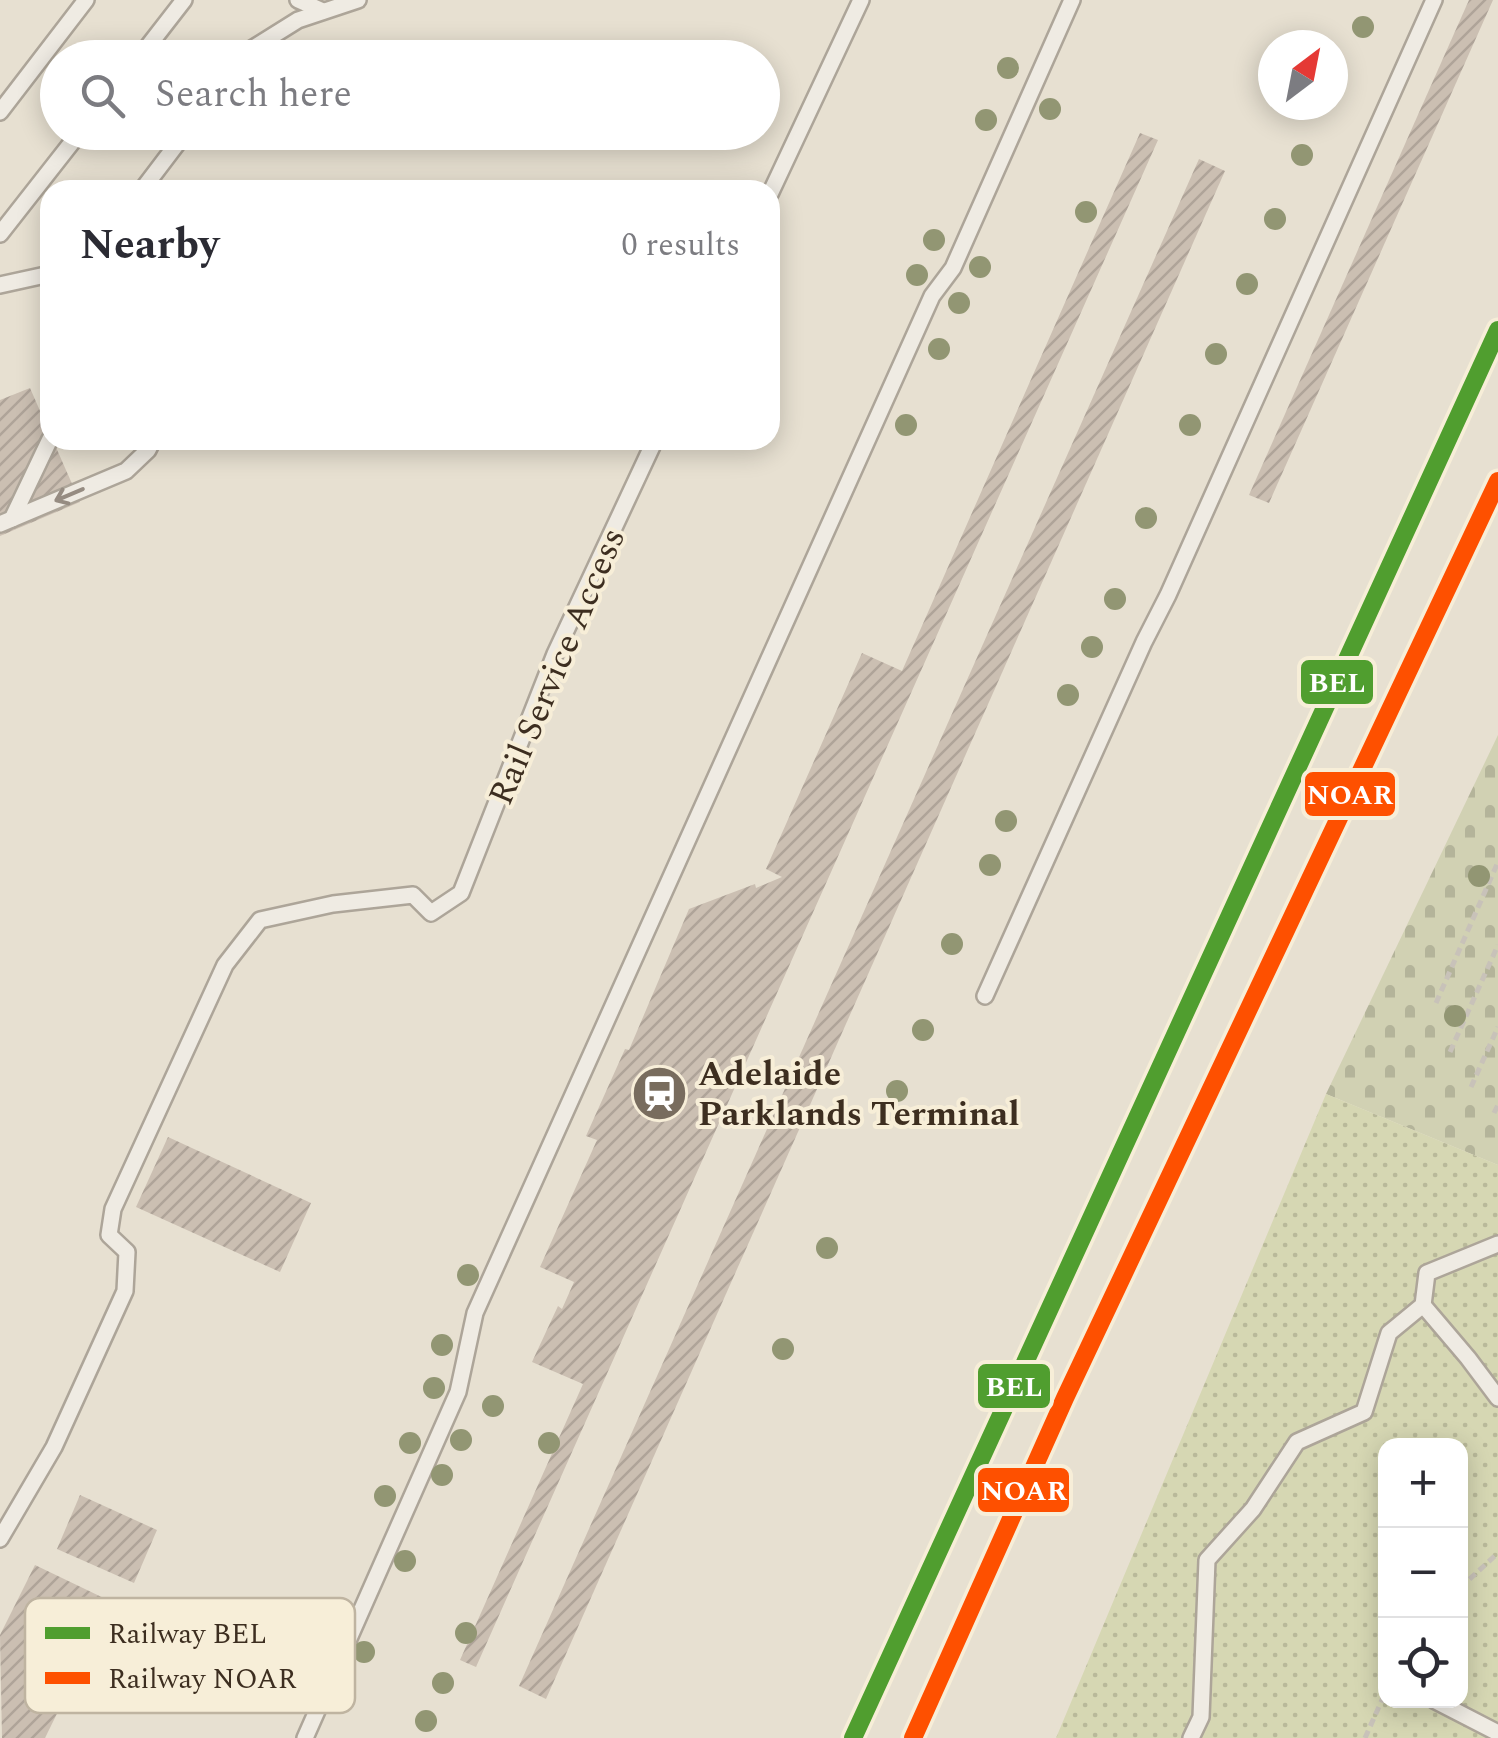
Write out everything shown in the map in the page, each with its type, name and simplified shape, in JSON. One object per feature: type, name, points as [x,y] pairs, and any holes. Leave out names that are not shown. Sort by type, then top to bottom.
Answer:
[{"type":"lane","points":[[55,40],[86,0]]},
{"type":"lane","points":[[153,40],[184,0]]},
{"type":"lane","points":[[298,0],[323,11]]},
{"type":"lane","points":[[266,40],[298,20],[358,0]]},
{"type":"lane","points":[[776,180],[860,0]]},
{"type":"lane","points":[[355,1625],[458,1392],[475,1313],[812,557],[932,296],[953,268],[1072,0]]},
{"type":"lane","points":[[985,996],[1434,0]]},
{"type":"lane","points":[[0,112],[40,60]]},
{"type":"lane","points":[[42,180],[66,150]]},
{"type":"lane","points":[[150,180],[172,150]]},
{"type":"lane","points":[[0,234],[40,183]]},
{"type":"lane","points":[[0,285],[40,276]]},
{"type":"lane","points":[[6,521],[44,450]]},
{"type":"lane","points":[[6,521],[126,470],[144,450]]},
{"type":"lane","name":"Rail Service Access","points":[[0,1539],[54,1447],[124,1292],[127,1252],[109,1235],[114,1209],[225,965],[260,920],[333,904],[413,896],[431,913],[461,894],[555,654],[650,450]]},
{"type":"lane","points":[[1190,1738],[1201,1718],[1206,1560],[1253,1509],[1297,1442],[1364,1412],[1389,1333],[1423,1305],[1427,1273],[1498,1244]]},
{"type":"lane","points":[[1423,1305],[1498,1398]]},
{"type":"lane","points":[[1450,1708],[1498,1733]]},
{"type":"lane","points":[[305,1738],[316,1713]]},
{"type":"path","points":[[1436,1004],[1498,862]]},
{"type":"path","points":[[1450,1052],[1498,944]]},
{"type":"path","points":[[1471,1087],[1498,1028]]},
{"type":"path","points":[[1494,1114],[1498,1105]]},
{"type":"path","points":[[1468,1581],[1498,1553]]},
{"type":"path","points":[[1365,1738],[1378,1708]]},
{"type":"green space","points":[[1498,735],[1498,1165],[1326,1094]]},
{"type":"green space","points":[[1326,1094],[1498,1165],[1498,1738],[1056,1738]]},
{"type":"building","points":[[1469,0],[1493,0],[1269,503],[1249,495]]},
{"type":"building","points":[[1140,133],[1158,140],[476,1667],[460,1660],[583,1384],[532,1362],[558,1306],[562,1309],[574,1282],[540,1267],[597,1140],[586,1136],[625,1049],[629,1050],[689,909],[782,877],[766,869],[862,653],[902,671]]},
{"type":"building","points":[[1199,159],[1225,171],[546,1699],[519,1686]]},
{"type":"building","points":[[30,388],[40,411],[40,450],[57,450],[80,502],[0,536],[0,400]]},
{"type":"building","points":[[168,1137],[311,1203],[280,1272],[136,1207]]},
{"type":"building","points":[[80,1495],[157,1530],[134,1583],[57,1549]]},
{"type":"building","points":[[35,1565],[104,1598],[25,1598],[25,1713],[57,1713],[45,1738],[2,1738],[0,1635]]},
{"type":"rail line","name":"BEL","points":[[853,1738],[1498,330]]},
{"type":"rail line","name":"NOAR","points":[[913,1738],[1065,1398],[1498,481]]},
{"type":"place","name":"Adelaide Parklands Terminal","points":[[659,1093]]}]
